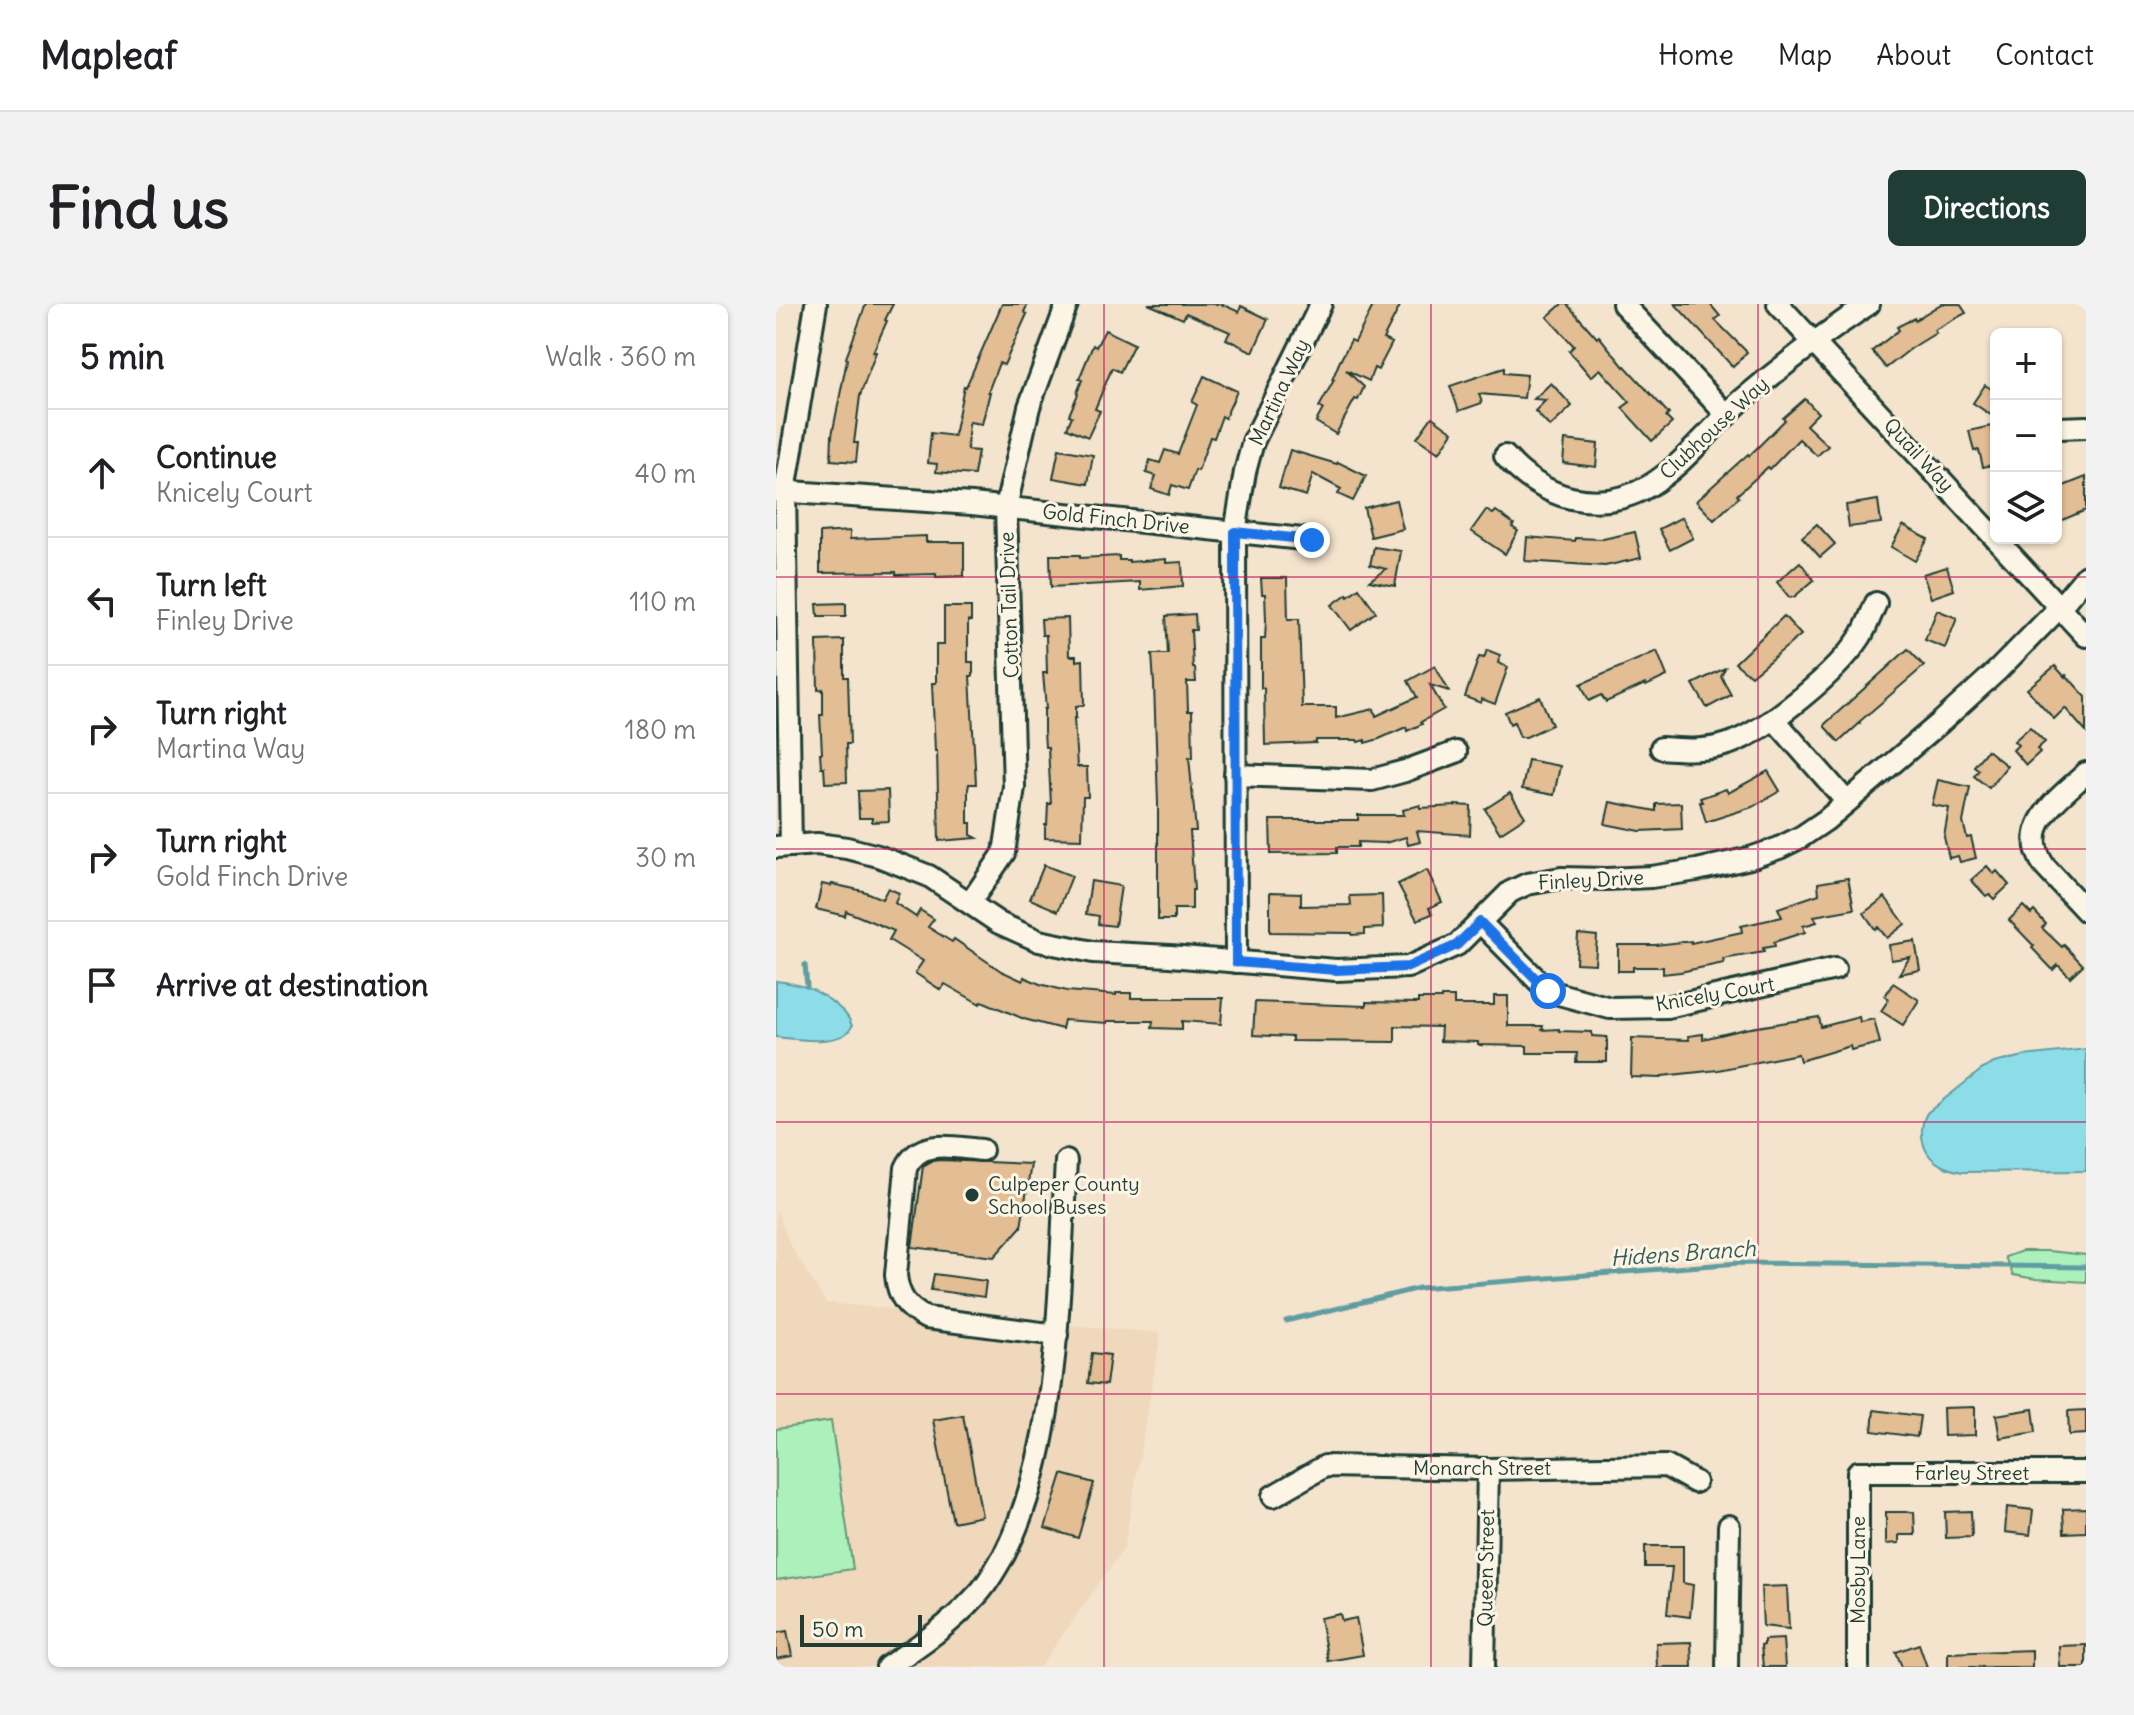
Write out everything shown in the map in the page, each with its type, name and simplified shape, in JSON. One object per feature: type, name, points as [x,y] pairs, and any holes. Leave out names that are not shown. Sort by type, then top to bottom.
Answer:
[{"type":"street","points":[[783,846],[780,491],[816,304]]},
{"type":"street","name":"Cotton Tail Drive","points":[[970,903],[1004,853],[1014,787],[1006,507],[1029,407],[1067,304]]},
{"type":"street","name":"Martina Way","points":[[1236,962],[1235,532],[1253,442],[1321,304]]},
{"type":"street","points":[[1623,304],[1727,415]]},
{"type":"street","name":"Quail Way","points":[[1778,304],[2086,636]]},
{"type":"street","name":"Clubhouse Way","points":[[1505,456],[1527,477],[1566,497],[1586,501],[1625,498],[1660,479],[1772,374],[1869,304]]},
{"type":"street","points":[[2062,428],[2086,427]]},
{"type":"street","name":"Gold Finch Drive","points":[[780,491],[1006,507],[1312,540]]},
{"type":"street","name":"Finley Drive","points":[[783,846],[817,844],[878,856],[929,876],[999,923],[1039,941],[1093,952],[1336,970],[1408,967],[1457,945],[1510,892],[1527,884],[1561,878],[1651,877],[1697,870],[1750,858],[1801,837],[1826,820],[1971,695],[2060,607],[2086,576]]},
{"type":"street","points":[[1661,748],[1706,749],[1728,744],[1774,719],[1800,700],[1846,656],[1864,631],[1876,603]]},
{"type":"street","points":[[1774,719],[1847,802]]},
{"type":"street","points":[[1235,775],[1372,780],[1456,752]]},
{"type":"street","points":[[2086,773],[2044,814],[2036,827],[2035,840],[2039,859],[2086,911]]},
{"type":"street","name":"Knicely Court","points":[[1480,922],[1548,991],[1610,1008],[1667,1007],[1835,969]]},
{"type":"street","points":[[982,1150],[928,1148],[910,1159],[906,1168],[897,1288],[904,1302],[926,1318],[1057,1335]]},
{"type":"street","points":[[887,1667],[940,1629],[978,1595],[1011,1540],[1025,1507],[1048,1404],[1057,1335],[1066,1161]]},
{"type":"street","name":"Monarch Street","points":[[1273,1496],[1325,1466],[1488,1469],[1666,1466],[1695,1482]]},
{"type":"street","name":"Queen Street","points":[[1484,1667],[1488,1469]]},
{"type":"street","name":"Farley Street","points":[[1858,1472],[2086,1472]]},
{"type":"street","name":"Mosby Lane","points":[[1858,1472],[1858,1667]]},
{"type":"street","points":[[1727,1667],[1729,1526]]},
{"type":"shaded area","points":[[776,1209],[790,1245],[826,1303],[1161,1333],[1124,1548],[1040,1667],[776,1667]]},
{"type":"green space","points":[[2022,1251],[2086,1255],[2086,1282],[2013,1275],[2005,1257]]},
{"type":"green space","points":[[831,1421],[853,1569],[776,1580],[776,1429]]},
{"type":"water","points":[[776,981],[801,986],[822,995],[844,1012],[852,1026],[847,1033],[829,1039],[776,1037]]},
{"type":"water","points":[[2086,1049],[2086,1171],[1962,1172],[1939,1164],[1927,1152],[1922,1133],[1927,1113],[1981,1070],[1994,1063],[2024,1056]]},
{"type":"building","points":[[866,304],[893,304],[873,352],[876,352],[860,396],[854,443],[858,443],[856,462],[831,460],[832,435],[846,358]]},
{"type":"building","points":[[1002,304],[1028,304],[1024,312],[1027,314],[1004,365],[999,363],[988,392],[982,424],[969,422],[967,450],[978,451],[974,475],[936,472],[937,464],[928,463],[931,433],[954,436],[964,386]]},
{"type":"building","points":[[1148,304],[1221,304],[1239,312],[1241,306],[1268,319],[1253,352],[1226,339],[1230,332],[1186,313],[1183,319]]},
{"type":"building","points":[[1374,304],[1401,304],[1383,339],[1392,343],[1378,370],[1374,368],[1369,381],[1346,370],[1364,387],[1336,434],[1316,422],[1323,409],[1319,407],[1351,340],[1355,342]]},
{"type":"building","points":[[1562,304],[1567,304],[1597,338],[1599,336],[1669,414],[1666,417],[1672,423],[1652,441],[1622,408],[1630,402],[1600,369],[1591,377],[1569,351],[1574,346],[1547,317]]},
{"type":"building","points":[[1675,304],[1710,304],[1720,316],[1715,320],[1747,352],[1733,367]]},
{"type":"building","points":[[1941,304],[1960,304],[1966,313],[1934,330],[1936,333],[1886,368],[1872,351],[1899,330],[1897,327]]},
{"type":"building","points":[[1105,330],[1134,344],[1120,372],[1112,368],[1095,409],[1100,411],[1088,437],[1067,428],[1072,416],[1069,415],[1093,345],[1096,347]]},
{"type":"building","points":[[1504,368],[1504,373],[1527,375],[1524,398],[1479,394],[1482,403],[1459,411],[1450,386]]},
{"type":"building","points":[[1204,376],[1237,391],[1225,418],[1222,416],[1214,438],[1210,437],[1188,490],[1172,485],[1169,495],[1151,489],[1156,476],[1146,473],[1150,460],[1160,463],[1165,450],[1178,454],[1197,405],[1192,402]]},
{"type":"building","points":[[1551,383],[1572,406],[1550,427],[1535,411],[1546,400],[1534,399]]},
{"type":"building","points":[[1985,385],[1990,388],[1990,414],[1973,403]]},
{"type":"building","points":[[1805,399],[1818,413],[1806,425],[1828,446],[1817,456],[1799,439],[1714,520],[1696,501],[1749,456]]},
{"type":"building","points":[[1432,417],[1453,432],[1439,453],[1417,438]]},
{"type":"building","points":[[1990,426],[1990,465],[1983,467],[1979,450],[1974,451],[1969,431]]},
{"type":"building","points":[[1565,440],[1598,444],[1596,467],[1563,463]]},
{"type":"building","points":[[1059,449],[1093,455],[1088,484],[1053,478]]},
{"type":"building","points":[[1290,450],[1338,462],[1366,476],[1353,501],[1338,494],[1341,489],[1313,474],[1306,496],[1279,488]]},
{"type":"building","points":[[2086,477],[2086,510],[2062,520],[2062,487]]},
{"type":"building","points":[[1396,500],[1403,529],[1371,537],[1364,508]]},
{"type":"building","points":[[1878,500],[1881,523],[1849,527],[1846,505]]},
{"type":"building","points":[[1486,510],[1493,514],[1496,511],[1514,524],[1512,527],[1518,531],[1505,554],[1471,531]]},
{"type":"building","points":[[1682,517],[1693,538],[1670,550],[1659,529]]},
{"type":"building","points":[[1817,524],[1835,544],[1820,557],[1802,537]]},
{"type":"building","points":[[1903,525],[1928,539],[1915,561],[1891,547]]},
{"type":"building","points":[[850,531],[850,539],[926,536],[926,542],[964,542],[964,576],[896,575],[896,572],[820,573],[820,533]]},
{"type":"building","points":[[1635,532],[1641,558],[1605,566],[1525,561],[1527,537],[1575,541],[1575,538],[1603,539]]},
{"type":"building","points":[[1374,547],[1401,551],[1395,586],[1369,581],[1386,569],[1370,565]]},
{"type":"building","points":[[1050,555],[1080,555],[1080,558],[1119,556],[1119,560],[1129,562],[1166,559],[1166,563],[1182,562],[1183,586],[1140,590],[1140,582],[1051,587]]},
{"type":"building","points":[[1800,562],[1814,580],[1794,597],[1789,597],[1777,582]]},
{"type":"building","points":[[1947,567],[1954,590],[1931,598],[1923,574]]},
{"type":"building","points":[[1261,578],[1287,578],[1288,619],[1299,619],[1302,707],[1336,707],[1336,718],[1374,709],[1376,716],[1417,697],[1408,681],[1435,666],[1449,691],[1430,685],[1444,709],[1407,731],[1406,727],[1365,743],[1365,740],[1316,740],[1316,743],[1265,745],[1261,639],[1265,639],[1266,620]]},
{"type":"building","points":[[1359,588],[1376,612],[1351,630],[1332,605]]},
{"type":"building","points":[[846,603],[846,616],[818,616],[817,604]]},
{"type":"building","points":[[944,607],[971,607],[968,662],[973,662],[973,676],[970,676],[976,784],[969,784],[968,823],[971,823],[971,835],[977,838],[939,841],[932,683],[936,683],[936,645],[944,645]]},
{"type":"building","points":[[1937,610],[1957,618],[1945,648],[1925,640]]},
{"type":"building","points":[[1195,614],[1196,630],[1191,630],[1196,682],[1187,682],[1188,711],[1192,711],[1193,758],[1189,757],[1196,831],[1190,831],[1194,890],[1192,909],[1174,909],[1174,920],[1158,920],[1158,803],[1152,654],[1168,654],[1166,616]]},
{"type":"building","points":[[1784,616],[1801,635],[1751,676],[1735,663]]},
{"type":"building","points":[[1068,618],[1069,656],[1076,656],[1076,661],[1083,660],[1084,705],[1076,706],[1074,718],[1077,767],[1087,767],[1088,797],[1083,797],[1082,839],[1045,838],[1048,804],[1051,804],[1048,747],[1045,747],[1044,731],[1046,635],[1042,635],[1041,619]]},
{"type":"building","points":[[844,640],[850,744],[846,744],[847,782],[825,783],[820,753],[823,689],[818,690],[817,641]]},
{"type":"building","points":[[1908,649],[1924,666],[1839,742],[1825,724]]},
{"type":"building","points":[[1487,650],[1500,655],[1498,663],[1508,667],[1495,704],[1465,697],[1479,657],[1484,658]]},
{"type":"building","points":[[1657,651],[1667,676],[1606,702],[1601,695],[1589,701],[1581,684]]},
{"type":"building","points":[[2055,666],[2086,697],[2086,732],[2065,708],[2054,719],[2027,689]]},
{"type":"building","points":[[1725,668],[1721,676],[1731,695],[1707,708],[1693,684]]},
{"type":"building","points":[[1540,697],[1552,725],[1520,737],[1514,722],[1510,724],[1505,712]]},
{"type":"building","points":[[2030,727],[2045,742],[2037,749],[2040,752],[2026,765],[2013,750],[2018,745],[2014,741]]},
{"type":"building","points":[[1987,750],[2007,766],[1989,788],[1974,776],[1979,770],[1974,766]]},
{"type":"building","points":[[1528,760],[1560,766],[1554,795],[1522,789]]},
{"type":"building","points":[[1768,771],[1780,791],[1752,807],[1706,822],[1700,798],[1726,789],[1728,793]]},
{"type":"building","points":[[1938,780],[1970,787],[1963,822],[1967,838],[1971,837],[1976,858],[1960,862],[1958,856],[1949,858],[1944,837],[1949,808],[1932,805]]},
{"type":"building","points":[[888,790],[889,821],[872,822],[872,818],[859,818],[858,791]]},
{"type":"building","points":[[1510,793],[1525,817],[1500,833],[1485,809]]},
{"type":"building","points":[[1610,802],[1656,811],[1656,804],[1681,803],[1682,829],[1640,831],[1605,824]]},
{"type":"building","points":[[1420,805],[1420,808],[1471,806],[1470,835],[1417,831],[1420,842],[1408,845],[1406,837],[1385,843],[1358,842],[1358,847],[1337,847],[1337,853],[1271,854],[1270,820],[1358,820],[1358,815],[1404,815],[1403,810]]},
{"type":"building","points":[[1044,865],[1072,876],[1058,911],[1030,899]]},
{"type":"building","points":[[1987,866],[1994,874],[1997,871],[2009,885],[1994,899],[1989,894],[1986,896],[1971,880]]},
{"type":"building","points":[[1427,870],[1442,902],[1429,908],[1432,914],[1417,920],[1398,884]]},
{"type":"building","points":[[1848,878],[1854,909],[1814,916],[1817,922],[1803,926],[1805,932],[1774,942],[1775,946],[1763,948],[1764,952],[1723,959],[1724,963],[1680,972],[1663,974],[1663,967],[1633,967],[1633,971],[1618,971],[1618,945],[1691,943],[1742,932],[1741,926],[1782,917],[1778,908],[1819,894],[1818,883]]},
{"type":"building","points":[[1091,881],[1121,886],[1115,926],[1098,924],[1099,916],[1086,914]]},
{"type":"building","points":[[822,884],[863,891],[882,899],[888,888],[899,893],[895,903],[916,917],[920,910],[934,919],[928,927],[952,942],[954,939],[1001,971],[1023,981],[1024,977],[1067,991],[1116,995],[1131,993],[1131,998],[1223,998],[1221,1024],[1182,1021],[1182,1029],[1152,1028],[1153,1021],[1107,1023],[1064,1020],[1062,1029],[1024,1019],[982,1001],[980,1004],[945,984],[941,990],[915,973],[923,961],[889,940],[894,931],[846,911],[845,916],[816,909]]},
{"type":"building","points":[[1270,892],[1301,893],[1301,906],[1351,905],[1350,896],[1382,895],[1383,928],[1365,929],[1365,934],[1352,935],[1270,932]]},
{"type":"building","points":[[1885,897],[1905,924],[1887,938],[1878,927],[1875,929],[1864,913]]},
{"type":"building","points":[[2023,906],[2031,914],[2034,911],[2046,924],[2042,928],[2083,965],[2070,977],[2058,965],[2053,970],[2009,920]]},
{"type":"building","points":[[1578,934],[1597,936],[1595,964],[1576,963]]},
{"type":"building","points":[[1915,941],[1920,970],[1899,974],[1910,957],[1891,960],[1889,945]]},
{"type":"building","points":[[1893,983],[1919,1000],[1903,1025],[1881,1011],[1889,999],[1885,996]]},
{"type":"building","points":[[1494,996],[1508,996],[1508,1026],[1543,1026],[1542,1030],[1592,1032],[1592,1036],[1607,1037],[1607,1062],[1576,1062],[1577,1053],[1527,1053],[1527,1046],[1440,1041],[1441,1027],[1395,1026],[1395,1042],[1292,1041],[1292,1037],[1253,1035],[1255,1002],[1366,1006],[1366,1002],[1418,1003],[1418,999],[1454,997],[1454,1005],[1494,1005]]},
{"type":"building","points":[[1819,1017],[1821,1027],[1859,1017],[1860,1022],[1874,1019],[1880,1043],[1851,1050],[1850,1046],[1800,1061],[1798,1054],[1661,1078],[1631,1077],[1632,1038],[1689,1040],[1688,1036],[1703,1034],[1703,1039]]},
{"type":"building","name":"Culpeper County School Buses","points":[[940,1160],[1031,1164],[1021,1227],[994,1257],[912,1247],[923,1166]]},
{"type":"building","points":[[934,1274],[986,1281],[984,1297],[931,1290]]},
{"type":"building","points":[[1092,1353],[1110,1355],[1106,1385],[1088,1383]]},
{"type":"building","points":[[1975,1407],[1975,1435],[1944,1436],[1943,1408]]},
{"type":"building","points":[[2033,1409],[2036,1432],[2000,1438],[1996,1415]]},
{"type":"building","points":[[1874,1410],[1920,1416],[1917,1437],[1872,1431]]},
{"type":"building","points":[[2086,1410],[2086,1434],[2069,1435],[2068,1411]]},
{"type":"building","points":[[963,1415],[982,1516],[953,1522],[933,1420]]},
{"type":"building","points":[[1062,1474],[1094,1483],[1078,1538],[1045,1528]]},
{"type":"building","points":[[2007,1507],[2033,1510],[2030,1535],[2005,1532]]},
{"type":"building","points":[[2086,1508],[2086,1532],[2064,1533],[2063,1509]]},
{"type":"building","points":[[1971,1511],[1972,1537],[1946,1538],[1945,1512]]},
{"type":"building","points":[[1886,1512],[1914,1512],[1915,1535],[1899,1535],[1899,1543],[1886,1544]]},
{"type":"building","points":[[1645,1546],[1683,1546],[1683,1583],[1693,1585],[1690,1617],[1667,1614],[1672,1567],[1645,1567]]},
{"type":"building","points":[[1787,1586],[1789,1629],[1763,1626],[1761,1587]]},
{"type":"building","points":[[1340,1614],[1342,1621],[1356,1618],[1363,1655],[1328,1661],[1320,1618]]},
{"type":"building","points":[[787,1631],[792,1656],[776,1659],[776,1633]]},
{"type":"building","points":[[1783,1639],[1785,1667],[1763,1667],[1761,1646],[1764,1640]]},
{"type":"building","points":[[1691,1642],[1692,1667],[1657,1667],[1656,1643]]},
{"type":"building","points":[[1919,1644],[1927,1667],[1902,1667],[1896,1652]]},
{"type":"building","points":[[2086,1645],[2086,1667],[2060,1667],[2059,1646]]},
{"type":"building","points":[[2032,1650],[2032,1667],[1948,1667],[1948,1653]]},
{"type":"waterway","points":[[805,965],[807,986]]},
{"type":"waterway","name":"Hidens Branch","points":[[1286,1321],[1419,1288],[1739,1263],[2086,1267]]},
{"type":"place","name":"Culpeper County School Buses","points":[[972,1195]]},
{"type":"route","points":[[1312,540],[1235,532],[1236,962],[1336,970],[1408,967],[1457,945],[1480,922],[1548,991]]}]
